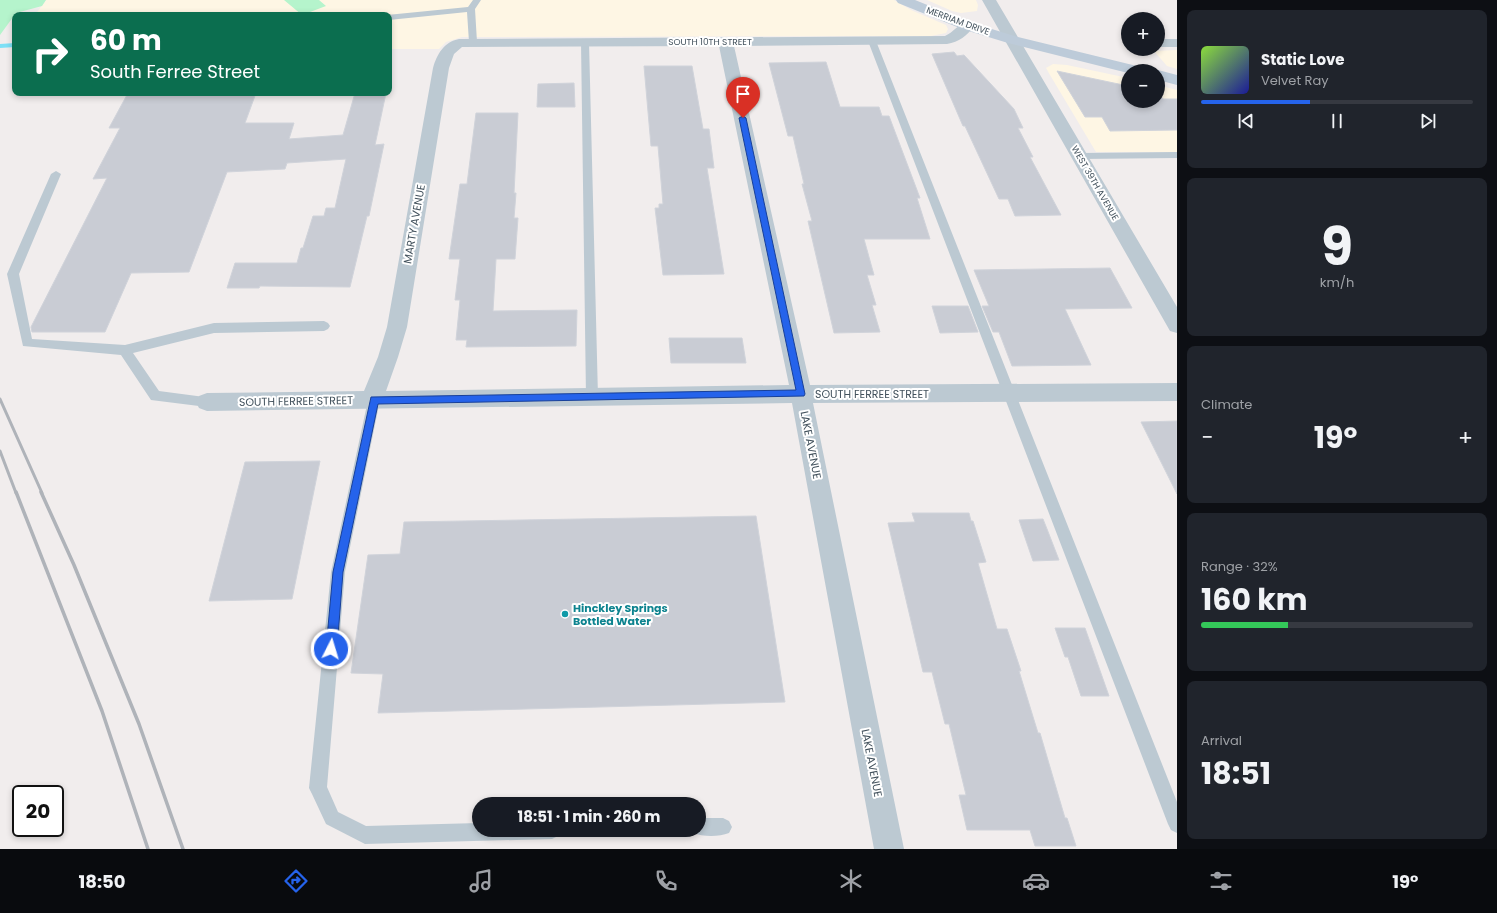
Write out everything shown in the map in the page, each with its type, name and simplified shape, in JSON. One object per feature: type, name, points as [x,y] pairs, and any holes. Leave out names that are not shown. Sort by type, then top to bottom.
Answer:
[{"type":"main road","name":"MERRIAM DRIVE","points":[[903,0],[967,26],[1013,40],[1121,66]]},
{"type":"main road","points":[[1165,77],[1177,80]]},
{"type":"street","name":"WEST 39TH AVENUE","points":[[989,0],[1177,325]]},
{"type":"street","name":"SOUTH 10TH STREET","points":[[450,47],[459,43],[473,42],[947,40],[957,36],[967,26]]},
{"type":"street","name":"LAKE AVENUE","points":[[726,42],[801,394],[889,849]]},
{"type":"street","points":[[1165,43],[1177,43]]},
{"type":"street","name":"MARTY AVENUE","points":[[374,400],[376,389],[397,327],[441,68],[444,56],[450,47]]},
{"type":"street","name":"SOUTH FERREE STREET","points":[[207,402],[801,394],[1177,392]]},
{"type":"lane","points":[[473,42],[471,9],[477,0]]},
{"type":"lane","points":[[392,17],[471,9]]},
{"type":"lane","points":[[872,41],[1177,824]]},
{"type":"lane","points":[[585,42],[592,397]]},
{"type":"lane","points":[[1080,156],[1177,155]]},
{"type":"lane","points":[[56,174],[13,274],[27,343],[125,350],[214,328],[324,326]]},
{"type":"lane","points":[[125,350],[155,396],[207,402]]},
{"type":"lane","points":[[374,400],[338,572],[318,788],[332,818],[365,835],[472,832]]},
{"type":"lane","points":[[706,827],[723,827]]},
{"type":"shaded area","points":[[46,0],[894,0],[911,10],[946,25],[948,29],[946,33],[931,36],[462,37],[446,42],[439,49],[392,49],[392,12],[37,12]]},
{"type":"shaded area","points":[[927,0],[976,0],[978,5],[977,11],[961,13],[952,11]]},
{"type":"shaded area","points":[[1177,50],[1177,69],[1167,66],[1158,56],[1165,56],[1165,51]]},
{"type":"shaded area","points":[[1053,64],[1067,65],[1121,77],[1121,108],[1165,108],[1165,87],[1177,90],[1177,152],[1096,152],[1046,68]]},
{"type":"green space","points":[[0,0],[46,0],[42,6],[20,12],[12,12],[12,18],[0,35]]},
{"type":"green space","points":[[284,0],[319,0],[326,6],[310,12],[298,12]]},
{"type":"building","points":[[954,52],[957,56],[964,55],[1014,109],[1023,128],[1018,128],[1033,157],[1030,157],[1061,215],[1015,216],[1008,199],[999,199],[965,126],[963,126],[932,54]]},
{"type":"building","points":[[826,62],[840,107],[879,107],[882,116],[889,116],[920,198],[917,198],[930,239],[864,239],[874,275],[867,275],[876,305],[872,305],[880,332],[834,333],[808,221],[812,221],[802,184],[804,184],[793,136],[788,136],[769,63]]},
{"type":"building","points":[[644,66],[692,66],[703,129],[709,129],[714,168],[707,168],[724,274],[663,275],[655,208],[659,208],[659,204],[663,204],[658,146],[651,146]]},
{"type":"building","points":[[1057,71],[1121,85],[1121,108],[1165,108],[1165,99],[1177,99],[1177,130],[1110,131],[1102,117],[1085,117]]},
{"type":"building","points":[[574,83],[575,107],[537,107],[538,84]]},
{"type":"building","points":[[126,96],[255,96],[245,123],[294,123],[289,139],[343,135],[354,96],[385,96],[375,145],[384,144],[369,216],[367,216],[350,287],[260,286],[259,288],[227,288],[235,263],[297,263],[313,216],[324,216],[326,208],[335,208],[346,159],[287,163],[285,169],[227,172],[189,272],[131,273],[105,332],[32,332],[31,327],[107,178],[93,179],[120,128],[109,128]]},
{"type":"building","points":[[476,113],[518,113],[514,193],[516,193],[514,218],[518,218],[515,259],[496,259],[493,311],[577,310],[576,346],[466,347],[467,340],[456,340],[460,300],[455,300],[460,259],[449,259],[460,184],[467,184]]},
{"type":"building","points":[[1110,268],[1132,308],[1065,309],[1091,365],[1012,366],[999,332],[993,332],[982,306],[989,306],[974,270]]},
{"type":"building","points":[[932,306],[968,306],[978,332],[940,333]]},
{"type":"building","points":[[669,338],[742,338],[746,363],[671,363]]},
{"type":"building","points":[[1177,421],[1177,494],[1141,422]]},
{"type":"building","points":[[320,461],[292,599],[209,601],[245,462]]},
{"type":"building","points":[[912,513],[969,513],[971,521],[973,521],[986,562],[978,563],[997,629],[1007,629],[1065,818],[1067,818],[1076,846],[1035,846],[1030,830],[967,830],[959,795],[966,795],[949,724],[945,724],[932,672],[923,672],[888,523],[915,522]]},
{"type":"building","name":"Hinckley Springs Bottled Water","points":[[756,516],[785,702],[378,713],[383,674],[351,673],[368,555],[400,554],[404,522]]},
{"type":"building","points":[[1043,519],[1059,560],[1033,561],[1019,520]]},
{"type":"building","points":[[1055,628],[1085,628],[1109,696],[1081,696],[1068,657],[1065,657]]},
{"type":"waterway","points":[[0,46],[12,45]]},
{"type":"railway","points":[[0,399],[42,493]]},
{"type":"railway","points":[[0,451],[16,493]]},
{"type":"railway","points":[[16,492],[102,711],[148,849]]},
{"type":"railway","points":[[41,492],[74,565],[139,724],[183,849]]},
{"type":"place","name":"Hinckley Springs Bottled Water","points":[[565,614]]},
{"type":"route","points":[[331,649],[338,572],[374,400],[801,394],[743,118]]}]
